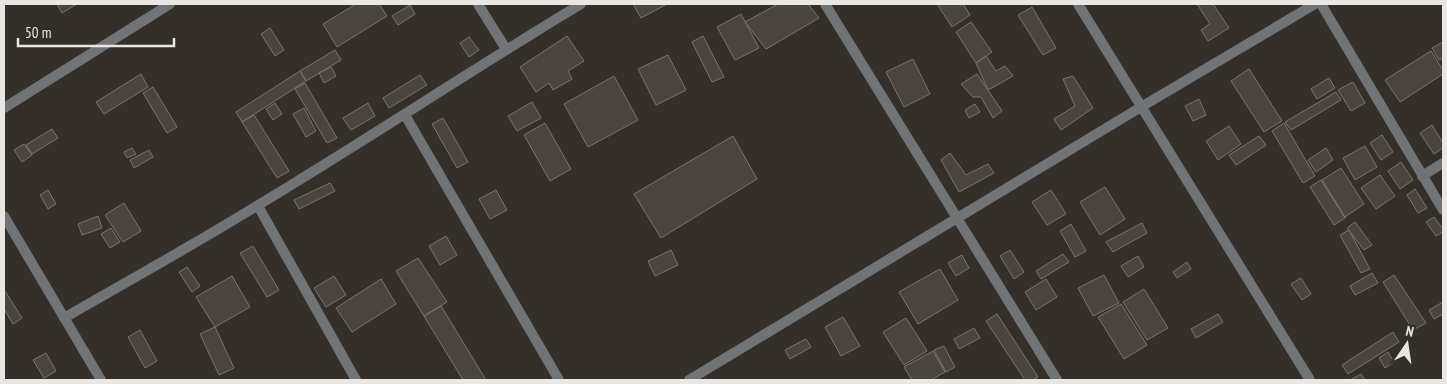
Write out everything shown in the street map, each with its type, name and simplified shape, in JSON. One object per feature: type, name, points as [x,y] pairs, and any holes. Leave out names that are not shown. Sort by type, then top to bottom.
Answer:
[{"type":"street","points":[[4,108],[170,4]]},
{"type":"street","points":[[478,4],[506,49]]},
{"type":"street","points":[[64,318],[258,206],[405,115],[506,49],[581,4]]},
{"type":"street","points":[[825,4],[1057,380]]},
{"type":"street","points":[[1078,4],[1310,380]]},
{"type":"street","points":[[689,380],[1315,4]]},
{"type":"street","points":[[1320,4],[1443,210]]},
{"type":"street","points":[[405,115],[559,380]]},
{"type":"street","points":[[1422,176],[1443,162]]},
{"type":"street","points":[[258,206],[356,380]]},
{"type":"street","points":[[4,216],[100,380]]},
{"type":"building","points":[[57,4],[77,4],[62,13]]},
{"type":"building","points":[[356,4],[379,4],[387,16],[337,47],[323,24]]},
{"type":"building","points":[[633,4],[667,4],[641,18]]},
{"type":"building","points":[[778,4],[808,4],[819,18],[766,49],[745,22]]},
{"type":"building","points":[[937,4],[963,4],[970,15],[952,27]]},
{"type":"building","points":[[1197,4],[1213,4],[1229,28],[1208,41],[1201,30],[1210,24]]},
{"type":"building","points":[[410,5],[415,14],[398,25],[392,16]]},
{"type":"building","points":[[1032,7],[1056,48],[1043,55],[1018,15]]},
{"type":"building","points":[[741,14],[759,48],[735,60],[717,27]]},
{"type":"building","points":[[971,22],[992,52],[976,63],[956,32]]},
{"type":"building","points":[[270,28],[284,50],[275,56],[261,34]]},
{"type":"building","points":[[567,36],[584,61],[568,71],[572,79],[553,90],[549,83],[536,92],[520,67]]},
{"type":"building","points":[[703,36],[724,77],[712,82],[692,42]]},
{"type":"building","points":[[469,37],[479,50],[469,57],[460,43]]},
{"type":"building","points":[[1443,42],[1443,58],[1439,60],[1432,48]]},
{"type":"building","points":[[335,50],[341,60],[306,81],[300,71]]},
{"type":"building","points":[[1431,51],[1443,70],[1443,74],[1400,102],[1385,80]]},
{"type":"building","points":[[668,55],[686,90],[656,105],[638,69]]},
{"type":"building","points":[[986,56],[996,71],[1005,66],[1013,76],[988,90],[976,63]]},
{"type":"building","points":[[913,59],[930,94],[904,107],[886,72]]},
{"type":"building","points":[[331,67],[336,76],[324,83],[319,73]]},
{"type":"building","points":[[1249,69],[1282,121],[1264,132],[1231,81]]},
{"type":"building","points":[[300,71],[306,81],[242,122],[236,112]]},
{"type":"building","points":[[141,74],[148,87],[104,114],[96,102]]},
{"type":"building","points":[[977,74],[1002,111],[993,118],[981,97],[973,97],[961,84]]},
{"type":"building","points":[[420,75],[427,85],[389,108],[383,98]]},
{"type":"building","points":[[614,76],[638,120],[588,147],[564,104]]},
{"type":"building","points":[[1073,76],[1093,108],[1061,130],[1054,119],[1075,106],[1063,79]]},
{"type":"building","points":[[1329,78],[1335,88],[1317,99],[1311,89]]},
{"type":"building","points":[[1353,82],[1365,103],[1351,111],[1338,90]]},
{"type":"building","points":[[305,83],[337,138],[327,143],[295,89]]},
{"type":"building","points":[[153,87],[177,127],[167,133],[143,93]]},
{"type":"building","points":[[1336,92],[1341,100],[1291,130],[1285,122]]},
{"type":"building","points":[[1199,99],[1206,115],[1193,121],[1185,106]]},
{"type":"building","points":[[532,102],[541,118],[517,131],[508,116]]},
{"type":"building","points":[[275,103],[282,114],[273,120],[266,109]]},
{"type":"building","points":[[368,103],[375,116],[351,130],[343,118]]},
{"type":"building","points":[[975,104],[980,112],[969,118],[965,110]]},
{"type":"building","points":[[304,108],[316,131],[306,137],[293,114]]},
{"type":"building","points":[[254,115],[289,171],[277,178],[242,122]]},
{"type":"building","points":[[443,118],[468,162],[457,168],[432,124]]},
{"type":"building","points":[[545,123],[571,169],[550,181],[524,135]]},
{"type":"building","points":[[1284,123],[1315,176],[1303,183],[1272,131]]},
{"type":"building","points":[[1432,125],[1443,143],[1443,148],[1434,154],[1420,133]]},
{"type":"building","points":[[1229,126],[1241,144],[1218,160],[1206,141]]},
{"type":"building","points":[[52,129],[58,138],[32,154],[26,145]]},
{"type":"building","points":[[1382,135],[1393,152],[1381,160],[1370,143]]},
{"type":"building","points":[[733,136],[757,179],[661,238],[634,194]]},
{"type":"building","points":[[1259,136],[1266,145],[1236,165],[1229,155]]},
{"type":"building","points":[[24,144],[32,155],[22,162],[14,150]]},
{"type":"building","points":[[1365,146],[1377,167],[1355,180],[1343,158]]},
{"type":"building","points":[[132,148],[136,154],[127,158],[124,152]]},
{"type":"building","points":[[1326,148],[1333,160],[1316,172],[1308,160]]},
{"type":"building","points":[[149,150],[153,157],[134,168],[130,160]]},
{"type":"building","points":[[950,153],[966,175],[988,164],[994,173],[959,192],[941,160]]},
{"type":"building","points":[[1401,162],[1413,180],[1400,189],[1388,171]]},
{"type":"building","points":[[1341,168],[1364,204],[1345,217],[1322,180]]},
{"type":"building","points":[[1380,175],[1395,196],[1376,209],[1361,188]]},
{"type":"building","points":[[1321,180],[1345,218],[1334,225],[1310,187]]},
{"type":"building","points":[[330,183],[335,191],[299,209],[294,200]]},
{"type":"building","points":[[1105,187],[1125,219],[1100,235],[1080,202]]},
{"type":"building","points":[[1415,189],[1427,208],[1418,213],[1407,195]]},
{"type":"building","points":[[48,190],[56,204],[48,209],[40,195]]},
{"type":"building","points":[[496,190],[507,210],[490,219],[479,199]]},
{"type":"building","points":[[1051,190],[1066,214],[1047,225],[1032,202]]},
{"type":"building","points":[[124,203],[141,231],[123,242],[105,215]]},
{"type":"building","points":[[98,216],[102,228],[82,235],[78,224]]},
{"type":"building","points":[[1434,217],[1443,229],[1443,232],[1436,236],[1426,222]]},
{"type":"building","points":[[1355,222],[1372,245],[1364,250],[1347,228]]},
{"type":"building","points":[[1142,223],[1147,233],[1113,252],[1106,242]]},
{"type":"building","points":[[1071,224],[1086,251],[1075,257],[1060,231]]},
{"type":"building","points":[[111,228],[120,242],[110,248],[101,234]]},
{"type":"building","points":[[1349,230],[1370,269],[1361,273],[1340,235]]},
{"type":"building","points":[[446,236],[457,255],[440,265],[429,246]]},
{"type":"building","points":[[253,246],[279,290],[267,297],[240,253]]},
{"type":"building","points":[[671,250],[678,265],[655,276],[648,261]]},
{"type":"building","points":[[1010,250],[1024,272],[1014,279],[1000,256]]},
{"type":"building","points":[[1063,254],[1069,262],[1041,279],[1036,271]]},
{"type":"building","points":[[962,255],[969,268],[956,276],[948,263]]},
{"type":"building","points":[[1138,256],[1144,267],[1128,277],[1121,266]]},
{"type":"building","points":[[418,258],[447,302],[424,316],[396,271]]},
{"type":"building","points":[[1187,262],[1191,269],[1177,278],[1173,272]]},
{"type":"building","points":[[187,267],[200,286],[192,292],[179,272]]},
{"type":"building","points":[[940,269],[958,300],[918,324],[899,292]]},
{"type":"building","points":[[1372,273],[1378,283],[1355,295],[1350,286]]},
{"type":"building","points":[[1104,275],[1119,303],[1093,316],[1078,288]]},
{"type":"building","points":[[1394,275],[1426,323],[1413,330],[1383,282]]},
{"type":"building","points":[[232,276],[250,307],[215,327],[196,297]]},
{"type":"building","points":[[334,276],[346,295],[326,307],[314,288]]},
{"type":"building","points":[[1301,278],[1311,294],[1302,300],[1291,284]]},
{"type":"building","points":[[381,279],[396,304],[352,332],[336,308]]},
{"type":"building","points":[[1046,279],[1057,297],[1036,310],[1025,292]]},
{"type":"building","points":[[1144,289],[1168,328],[1147,340],[1123,302]]},
{"type":"building","points":[[5,291],[22,318],[13,324],[4,309]]},
{"type":"building","points":[[1443,302],[1443,314],[1434,319],[1429,310]]},
{"type":"building","points":[[1121,304],[1147,345],[1124,359],[1098,317]]},
{"type":"building","points":[[441,306],[486,380],[463,380],[424,316]]},
{"type":"building","points":[[997,314],[1038,377],[1033,380],[1025,380],[986,321]]},
{"type":"building","points":[[1218,314],[1223,322],[1196,338],[1191,329]]},
{"type":"building","points":[[843,317],[860,346],[841,356],[825,327]]},
{"type":"building","points":[[906,318],[927,351],[904,365],[883,332]]},
{"type":"building","points":[[215,327],[234,368],[219,375],[200,334]]},
{"type":"building","points":[[974,328],[980,338],[959,349],[954,339]]},
{"type":"building","points":[[140,330],[157,361],[145,368],[128,337]]},
{"type":"building","points":[[1393,332],[1399,342],[1348,374],[1342,365]]},
{"type":"building","points":[[806,339],[811,347],[790,359],[785,350]]},
{"type":"building","points":[[944,346],[955,367],[946,372],[934,350]]},
{"type":"building","points":[[933,351],[945,372],[931,380],[912,380],[904,367]]},
{"type":"building","points":[[1388,352],[1394,362],[1385,368],[1379,358]]},
{"type":"building","points":[[46,353],[56,371],[44,378],[33,360]]},
{"type":"building","points":[[1361,374],[1365,380],[1350,380]]}]
